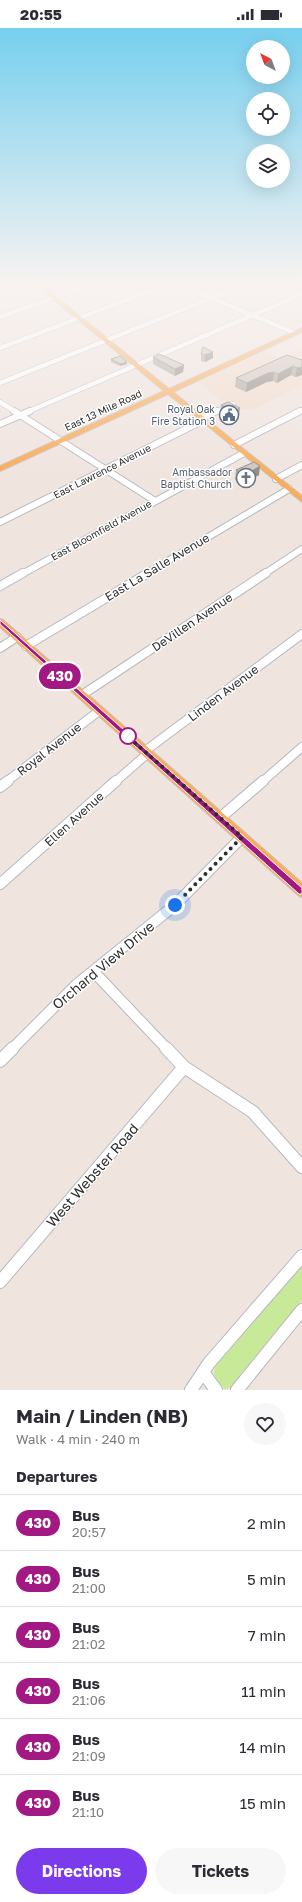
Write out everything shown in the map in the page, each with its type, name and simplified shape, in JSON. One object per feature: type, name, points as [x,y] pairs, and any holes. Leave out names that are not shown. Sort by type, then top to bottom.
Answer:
[{"type":"main road","points":[[115,349],[169,390],[302,500]]},
{"type":"main road","name":"East 13 Mile Road","points":[[0,469],[260,349]]},
{"type":"main road","points":[[0,622],[302,891]]},
{"type":"street","points":[[0,383],[87,349]]},
{"type":"street","points":[[0,424],[175,349]]},
{"type":"street","points":[[0,402],[155,501]]},
{"type":"street","name":"East Lawrence Avenue","points":[[0,522],[233,404]]},
{"type":"street","points":[[234,445],[302,410]]},
{"type":"street","name":"East Bloomfield Avenue","points":[[0,586],[244,453]]},
{"type":"street","points":[[276,479],[302,465]]},
{"type":"street","name":"East La Salle Avenue","points":[[26,646],[289,489]]},
{"type":"street","name":"DeVillen Avenue","points":[[82,695],[302,549]]},
{"type":"street","name":"Linden Avenue","points":[[146,752],[302,634]]},
{"type":"street","points":[[0,648],[17,637]]},
{"type":"street","name":"Royal Avenue","points":[[0,787],[99,711]]},
{"type":"street","points":[[220,818],[302,747]]},
{"type":"street","name":"Ellen Avenue","points":[[0,884],[146,752]]},
{"type":"street","name":"Orchard View Drive","points":[[0,1061],[64,997],[93,971],[171,908],[242,837]]},
{"type":"street","points":[[93,971],[184,1068],[253,1112],[302,1167]]},
{"type":"street","name":"West Webster Road","points":[[0,1282],[184,1068]]},
{"type":"street","points":[[191,1390],[203,1372],[302,1256]]},
{"type":"street","points":[[237,1390],[302,1310]]},
{"type":"street","points":[[203,1372],[216,1390]]},
{"type":"shaded area","points":[[302,349],[302,385],[255,409],[244,410],[230,407],[198,382],[265,351],[283,359]]},
{"type":"green space","points":[[302,1265],[302,1300],[230,1388],[225,1389],[215,1378],[214,1372],[216,1365]]},
{"type":"building","points":[[203,349],[213,352],[205,355],[201,354]]},
{"type":"building","points":[[159,354],[184,365],[175,369],[153,357]]},
{"type":"building","points":[[287,355],[302,360],[302,367],[297,368],[293,366],[278,374],[274,372],[268,373],[247,383],[236,378]]},
{"type":"building","points":[[120,356],[127,362],[120,364],[111,359]]},
{"type":"building","points":[[228,402],[240,408],[233,411],[221,405]]},
{"type":"building","points":[[254,462],[260,466],[246,476],[236,470]]},
{"type":"bus line","name":"430","points":[[0,622],[302,891]]},
{"type":"place","name":"Royal Oak Fire Station 3","points":[[229,415]]},
{"type":"place","name":"Ambassador Baptist Church","points":[[246,478]]},
{"type":"route","points":[[128,736],[126,735],[242,837],[175,905]]}]
